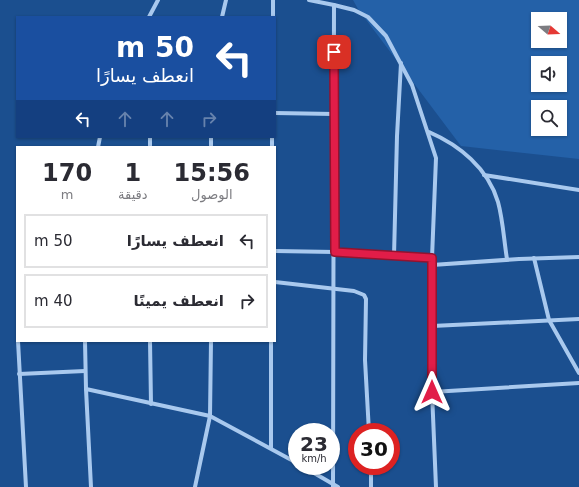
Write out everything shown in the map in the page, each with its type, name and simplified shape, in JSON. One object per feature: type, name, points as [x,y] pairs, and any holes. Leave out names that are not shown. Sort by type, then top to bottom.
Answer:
[{"type":"street","points":[[150,16],[158,0]]},
{"type":"street","points":[[222,16],[226,0]]},
{"type":"street","points":[[273,0],[273,16]]},
{"type":"street","points":[[309,0],[354,10],[368,17],[386,36],[412,85],[429,132],[436,158],[432,258],[432,392],[436,487]]},
{"type":"street","points":[[334,5],[335,486]]},
{"type":"street","points":[[394,256],[396,136],[401,63]]},
{"type":"street","points":[[276,113],[334,114]]},
{"type":"street","points":[[429,132],[448,140],[461,150],[484,175],[498,202],[507,259]]},
{"type":"street","points":[[484,175],[579,190]]},
{"type":"street","points":[[276,251],[335,252],[432,258]]},
{"type":"street","points":[[432,265],[507,259],[579,257]]},
{"type":"street","points":[[534,258],[549,320],[579,373]]},
{"type":"street","points":[[276,282],[360,292],[366,299],[365,360],[368,423]]},
{"type":"street","points":[[432,326],[579,319]]},
{"type":"street","points":[[18,342],[26,487]]},
{"type":"street","points":[[85,342],[91,487]]},
{"type":"street","points":[[150,342],[152,404]]},
{"type":"street","points":[[196,487],[210,416],[211,342]]},
{"type":"street","points":[[270,448],[271,342]]},
{"type":"street","points":[[19,374],[85,371]]},
{"type":"street","points":[[432,392],[579,383]]},
{"type":"street","points":[[86,389],[210,416],[288,458]]},
{"type":"street","points":[[317,475],[335,486]]},
{"type":"street","points":[[371,475],[371,487]]},
{"type":"shaded area","points":[[353,0],[579,0],[579,159],[461,146],[358,9]]},
{"type":"route","points":[[334,52],[335,252],[432,258],[432,392]]}]
